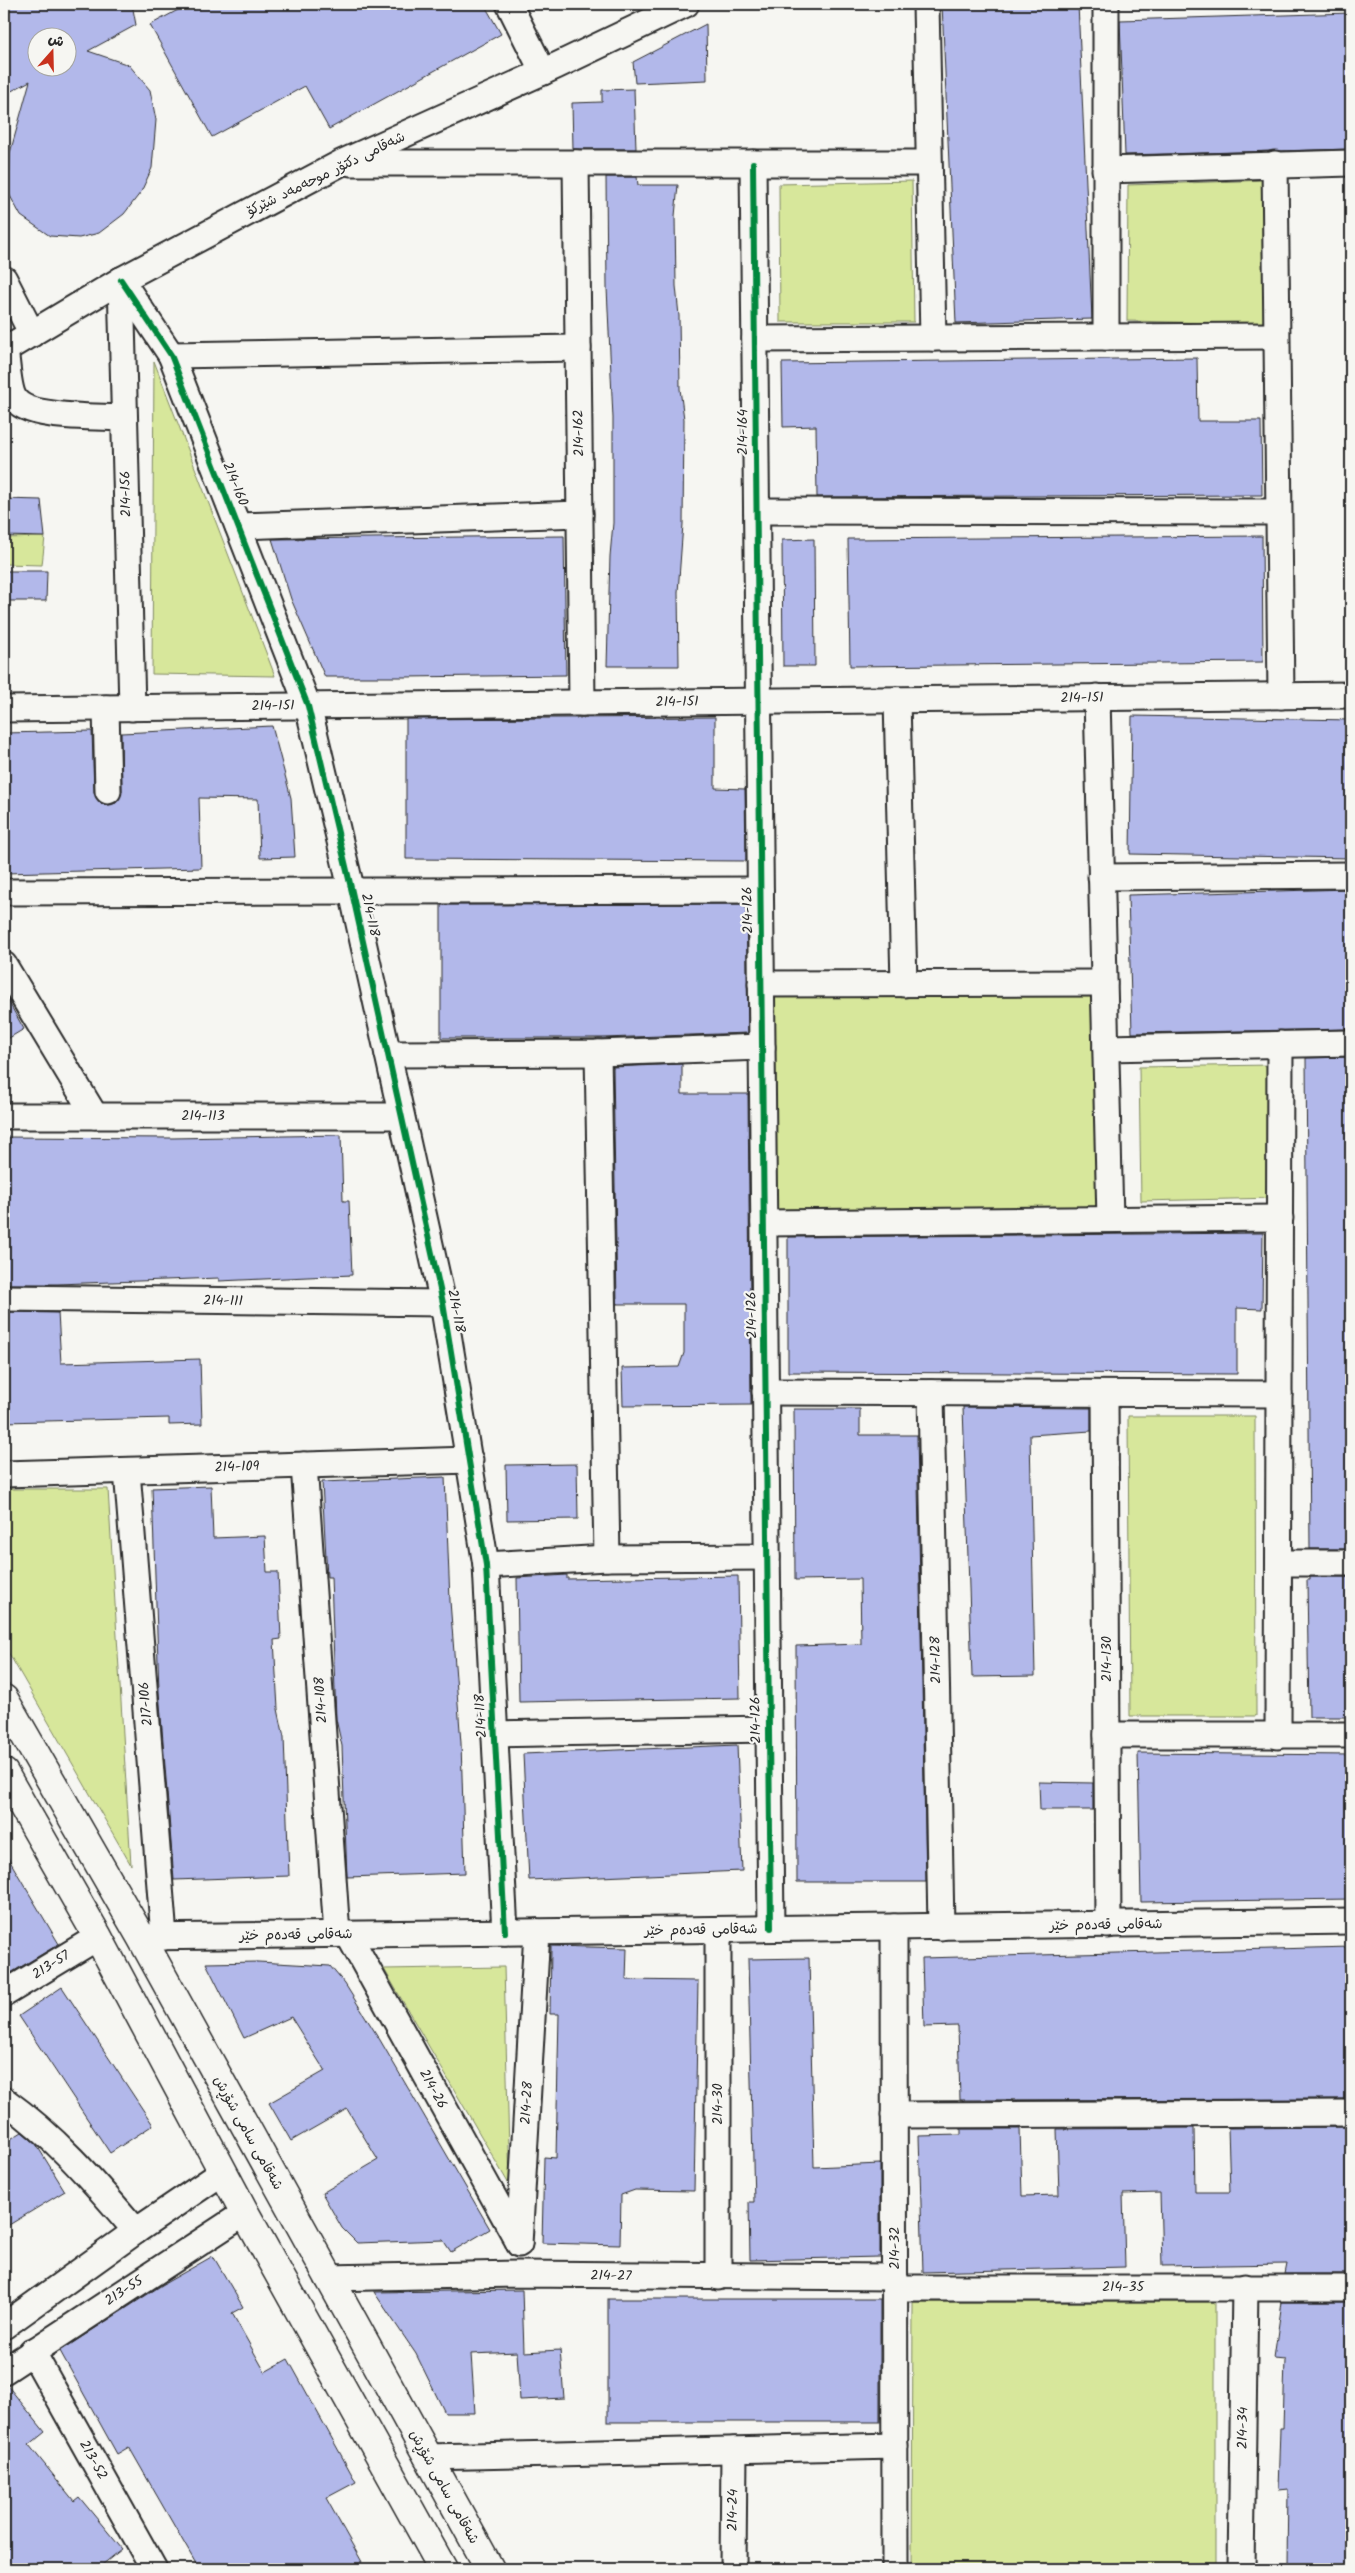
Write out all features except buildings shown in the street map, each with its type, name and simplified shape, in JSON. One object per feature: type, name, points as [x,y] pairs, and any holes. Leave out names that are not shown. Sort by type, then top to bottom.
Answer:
[{"type":"main road","name":"شەقامی سامی شۆڕش","points":[[4,1698],[152,1937],[328,2278],[490,2569]]},
{"type":"main road","points":[[4,1773],[98,1937],[245,2213],[443,2569]]},
{"type":"street","points":[[509,4],[543,72]]},
{"type":"street","name":"شەقامی دکتۆر موحەمەد شێرکۆ","points":[[4,349],[120,280],[341,163],[543,72],[686,4]]},
{"type":"street","points":[[926,4],[933,338]]},
{"type":"street","points":[[1106,4],[1106,336]]},
{"type":"street","points":[[341,163],[928,163]]},
{"type":"street","name":"214-162","points":[[576,163],[582,703]]},
{"type":"street","name":"214-164","points":[[753,163],[758,701]]},
{"type":"street","points":[[1105,170],[1351,163]]},
{"type":"street","points":[[1275,164],[1275,336],[1281,696]]},
{"type":"street","points":[[4,280],[32,334]]},
{"type":"street","name":"214-160","points":[[120,280],[171,355],[308,706]]},
{"type":"street","name":"214-156","points":[[120,280],[132,708]]},
{"type":"street","points":[[755,339],[1275,336]]},
{"type":"street","points":[[171,355],[578,348]]},
{"type":"street","points":[[4,349],[13,397],[22,408],[36,412],[124,418]]},
{"type":"street","points":[[757,511],[1278,512]]},
{"type":"street","points":[[238,526],[580,514]]},
{"type":"street","name":"214-151","points":[[4,709],[1351,695]]},
{"type":"street","points":[[1097,697],[1110,1219]]},
{"type":"street","points":[[897,700],[904,984]]},
{"type":"street","name":"214-126","points":[[758,701],[771,1928]]},
{"type":"street","name":"214-118","points":[[308,706],[352,892],[443,1303],[470,1460],[486,1565],[505,1932]]},
{"type":"street","points":[[106,708],[108,792]]},
{"type":"street","points":[[1101,876],[1351,875]]},
{"type":"street","points":[[4,892],[760,890]]},
{"type":"street","points":[[4,965],[95,1116]]},
{"type":"street","points":[[761,984],[1104,982]]},
{"type":"street","points":[[1106,1048],[1351,1043]]},
{"type":"street","points":[[1278,1736],[1280,1044]]},
{"type":"street","points":[[388,1054],[598,1053],[762,1047]]},
{"type":"street","points":[[598,1053],[607,1558]]},
{"type":"street","name":"214-113","points":[[4,1116],[401,1116]]},
{"type":"street","points":[[764,1222],[1280,1218]]},
{"type":"street","name":"214-111","points":[[4,1298],[443,1303]]},
{"type":"street","points":[[765,1392],[1279,1394]]},
{"type":"street","name":"214-128","points":[[932,1393],[942,1927]]},
{"type":"street","name":"214-130","points":[[1105,1394],[1108,1925]]},
{"type":"street","name":"214-109","points":[[4,1474],[470,1460]]},
{"type":"street","name":"214-108","points":[[304,1465],[342,1934]]},
{"type":"street","name":"217-106","points":[[127,1471],[152,1937]]},
{"type":"street","points":[[486,1565],[607,1558],[767,1557]]},
{"type":"street","points":[[1279,1563],[1351,1563]]},
{"type":"street","points":[[495,1734],[768,1729]]},
{"type":"street","points":[[1107,1735],[1351,1735]]},
{"type":"street","name":"شەقامی قەدەم خێر","points":[[152,1937],[1351,1922]]},
{"type":"street","name":"214-32","points":[[894,1927],[895,2569]]},
{"type":"street","name":"214-30","points":[[718,1930],[718,2278]]},
{"type":"street","name":"214-28","points":[[519,2274],[519,2243],[536,1932]]},
{"type":"street","name":"214-26","points":[[342,1934],[519,2243]]},
{"type":"street","name":"213-57","points":[[4,1994],[98,1937]]},
{"type":"street","points":[[4,2100],[70,2155],[136,2231]]},
{"type":"street","points":[[894,2115],[1351,2113]]},
{"type":"street","points":[[4,2326],[136,2231],[223,2172]]},
{"type":"street","name":"213-55","points":[[4,2371],[245,2213]]},
{"type":"street","name":"214-27","points":[[328,2278],[519,2274],[895,2283]]},
{"type":"street","name":"214-35","points":[[895,2283],[1351,2288]]},
{"type":"street","name":"214-34","points":[[1241,2569],[1245,2287]]},
{"type":"street","name":"213-52","points":[[32,2351],[154,2569]]},
{"type":"street","points":[[427,2457],[895,2446]]},
{"type":"street","name":"214-24","points":[[733,2569],[734,2450]]},
{"type":"green space","points":[[1268,180],[1266,324],[1127,321],[1128,185]]},
{"type":"green space","points":[[912,181],[914,322],[780,322],[779,184]]},
{"type":"green space","points":[[154,361],[275,676],[152,674]]},
{"type":"green space","points":[[45,537],[42,565],[4,564],[4,538]]},
{"type":"green space","points":[[1104,983],[1110,1219],[764,1223],[761,984]]},
{"type":"green space","points":[[1272,1065],[1276,1198],[1141,1201],[1139,1067]]},
{"type":"green space","points":[[1128,1416],[1255,1416],[1256,1716],[1130,1716]]},
{"type":"green space","points":[[4,1489],[108,1489],[131,1865],[4,1645]]},
{"type":"green space","points":[[504,1967],[510,2186],[384,1969]]},
{"type":"green space","points":[[913,2302],[1215,2302],[1215,2569],[912,2569]]},
{"type":"cycle path","points":[[753,163],[771,1928]]},
{"type":"cycle path","points":[[121,280],[171,355],[308,706],[352,892],[443,1303],[486,1565],[505,1932]]}]
